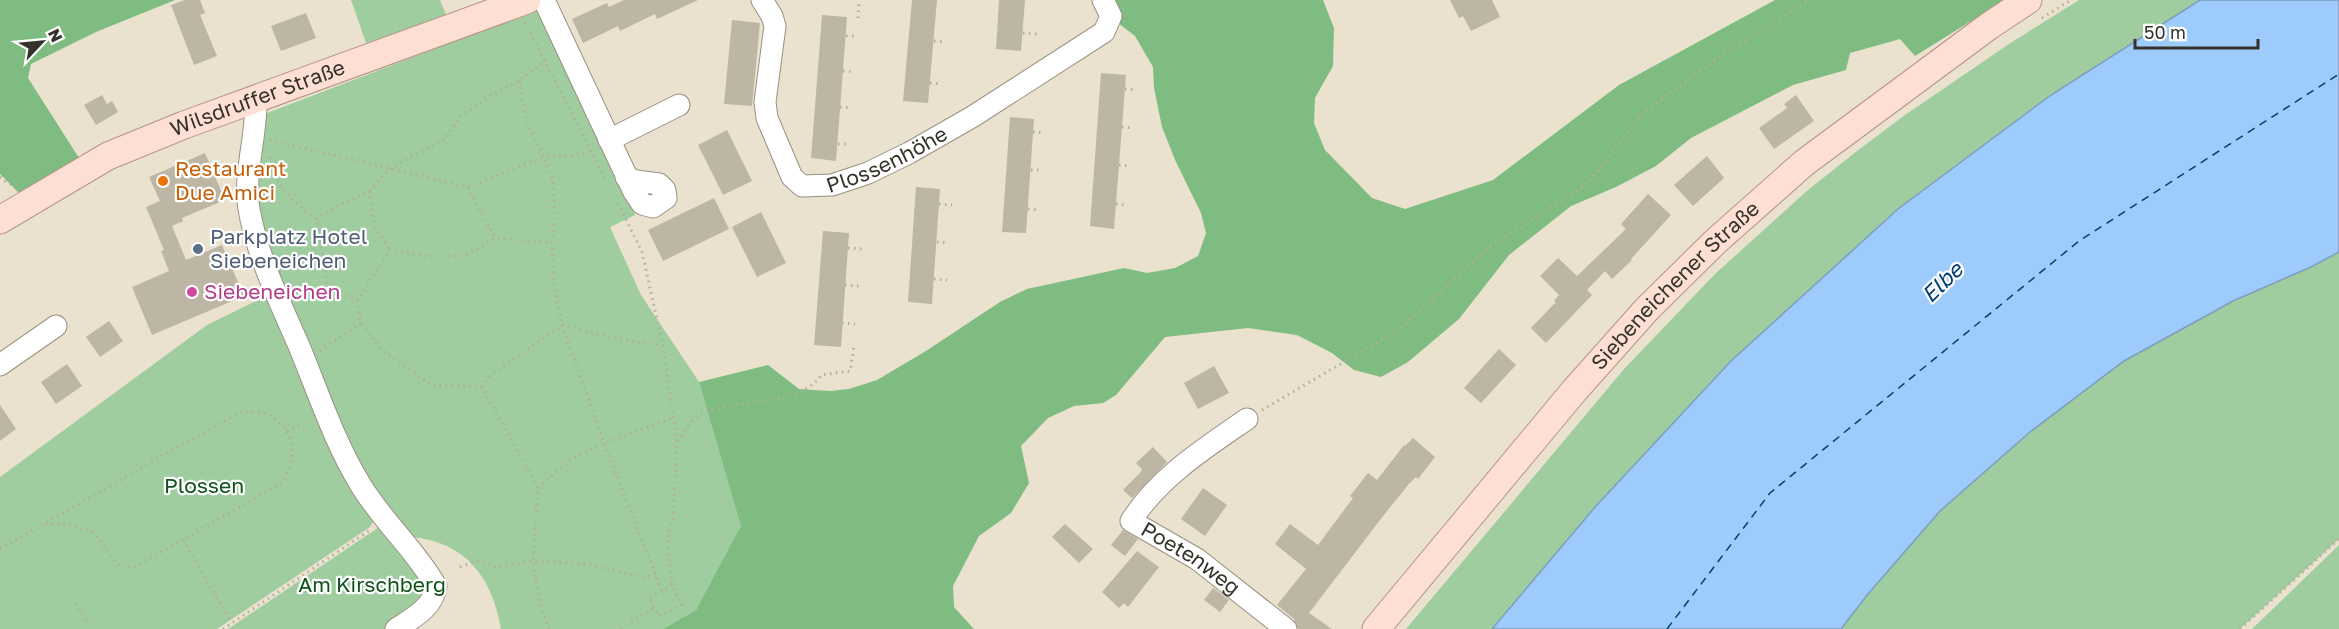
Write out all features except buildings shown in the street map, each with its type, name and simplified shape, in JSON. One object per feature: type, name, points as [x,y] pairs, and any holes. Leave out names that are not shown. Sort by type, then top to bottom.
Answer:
[{"type":"main road","name":"Wilsdruffer Straße","points":[[0,220],[108,156],[256,108],[521,2]]},
{"type":"main road","name":"Siebeneichener Straße","points":[[1376,629],[1574,391],[1647,309],[1716,241],[1804,163],[1989,26],[2031,11]]},
{"type":"street","points":[[544,0],[600,145],[616,179]]},
{"type":"street","name":"Plossenhöhe","points":[[762,0],[775,26],[765,102],[767,118],[792,177],[802,186],[832,185],[868,173],[909,153],[991,105],[1104,32],[1111,16],[1103,0]]},
{"type":"street","points":[[600,145],[679,105]]},
{"type":"street","points":[[256,108],[250,159],[248,207],[258,246],[326,412],[360,485],[428,572],[436,586],[435,597],[427,607],[396,629]]},
{"type":"street","points":[[0,365],[56,326]]},
{"type":"street","name":"Poetenweg","points":[[1247,419],[1189,459],[1144,502],[1131,521],[1197,559],[1286,629]]},
{"type":"path","points":[[858,18],[859,0]]},
{"type":"path","points":[[1247,419],[1400,330],[1487,249],[1588,183],[1643,112],[1711,63],[1808,0]]},
{"type":"path","points":[[2031,11],[2071,0]]},
{"type":"path","points":[[521,2],[546,60],[600,145],[616,179]]},
{"type":"path","points":[[1023,33],[1037,34]]},
{"type":"path","points":[[846,36],[856,36]]},
{"type":"path","points":[[934,41],[944,42]]},
{"type":"path","points":[[316,220],[337,206],[369,191],[390,169],[444,140],[460,117],[488,97],[519,81],[546,60]]},
{"type":"path","points":[[843,71],[853,72]]},
{"type":"path","points":[[519,81],[526,120],[553,182],[554,283],[562,325],[604,442],[662,591]]},
{"type":"path","points":[[930,83],[940,84]]},
{"type":"path","points":[[1125,89],[1137,90]]},
{"type":"path","points":[[840,107],[850,108]]},
{"type":"path","points":[[256,108],[268,140],[272,171],[294,203],[316,220],[327,285],[357,301]]},
{"type":"path","points":[[1122,127],[1134,128]]},
{"type":"path","points":[[1034,132],[1044,133]]},
{"type":"path","points":[[268,140],[468,187],[544,158],[569,156],[600,145]]},
{"type":"path","points":[[838,144],[847,144]]},
{"type":"path","points":[[1119,165],[1131,166]]},
{"type":"path","points":[[1031,170],[1041,170]]},
{"type":"path","points":[[468,187],[495,238]]},
{"type":"path","points":[[369,191],[375,227],[390,250],[427,256],[464,256],[495,238],[552,243]]},
{"type":"path","points":[[617,201],[642,252],[663,346],[678,441],[673,518],[667,540],[672,586],[682,604],[659,616],[649,598],[672,586]]},
{"type":"path","points":[[939,204],[952,205]]},
{"type":"path","points":[[1116,204],[1128,205]]},
{"type":"path","points":[[1028,209],[1038,210]]},
{"type":"path","points":[[937,242],[949,243]]},
{"type":"path","points":[[848,248],[862,249]]},
{"type":"path","points":[[390,250],[357,301],[361,323],[381,349],[431,385],[482,387]]},
{"type":"path","points":[[934,279],[947,279]]},
{"type":"path","points":[[845,285],[858,286]]},
{"type":"path","points":[[314,356],[361,323]]},
{"type":"path","points":[[842,323],[855,324]]},
{"type":"path","points":[[482,387],[491,375],[562,325],[614,338],[663,346]]},
{"type":"path","points":[[678,441],[701,413],[757,401],[785,398],[816,384],[820,375],[850,371],[854,346]]},
{"type":"path","points":[[482,387],[537,488],[533,561],[541,608],[549,629]]},
{"type":"path","points":[[0,549],[237,414],[248,411],[262,413],[275,418],[284,425],[287,432],[291,446],[291,458],[285,478],[280,484],[133,568],[126,569],[113,560],[92,531],[66,524],[43,525]]},
{"type":"path","points":[[287,432],[326,412]]},
{"type":"path","points":[[537,488],[570,460],[604,442],[673,417]]},
{"type":"path","points":[[223,629],[386,519]]},
{"type":"path","points":[[2241,629],[2339,539]]},
{"type":"path","points":[[183,540],[232,623]]},
{"type":"path","points":[[460,567],[477,561],[497,567],[533,561],[588,564],[644,578],[655,576]]},
{"type":"path","points":[[76,603],[91,629]]},
{"type":"path","points":[[621,629],[654,608]]},
{"type":"green space","points":[[0,0],[175,0],[96,32],[31,64],[28,78],[86,169],[28,202],[0,174]]},
{"type":"green space","points":[[351,0],[440,0],[447,17],[366,43]]},
{"type":"green space","points":[[1108,0],[1323,0],[1334,28],[1333,66],[1315,98],[1314,123],[1325,150],[1372,198],[1405,209],[1493,180],[1619,85],[1775,0],[2005,0],[1915,56],[1900,39],[1850,53],[1846,70],[1793,85],[1691,138],[1656,166],[1616,187],[1571,206],[1509,255],[1459,319],[1408,362],[1381,377],[1354,370],[1332,353],[1297,335],[1248,328],[1165,337],[1116,395],[1103,403],[1074,406],[1048,418],[1021,446],[1029,483],[1011,513],[979,536],[953,586],[954,607],[974,629],[663,629],[696,610],[741,526],[699,382],[768,365],[799,389],[830,391],[849,389],[877,380],[1000,302],[1027,289],[1124,268],[1147,273],[1175,268],[1198,256],[1206,233],[1201,213],[1162,127],[1154,88],[1153,67],[1135,36],[1113,19]]},
{"type":"green space","points":[[2079,0],[2200,0],[2051,95],[1898,209],[1731,361],[1596,506],[1492,629],[1406,629],[1625,368],[1715,274],[1808,190],[1857,151],[1905,115],[2009,44]]},
{"type":"green space","points":[[541,8],[635,215],[610,227],[641,295],[699,382],[742,528],[696,610],[663,629],[501,629],[491,594],[474,566],[462,555],[448,547],[413,537],[379,501],[355,462],[266,249],[255,205],[262,115]]},
{"type":"green space","points":[[2339,252],[2339,539],[2240,629],[1841,629],[1868,594],[1940,511],[2030,432],[2124,361],[2233,301],[2311,267]]},
{"type":"green space","name":"Plossen","points":[[262,298],[274,304],[376,516],[370,527],[217,629],[0,629],[0,477],[207,325]]},
{"type":"green space","name":"Am Kirschberg","points":[[382,525],[431,593],[389,629],[228,629]]},
{"type":"green space","points":[[2339,545],[2339,629],[2252,629]]},
{"type":"water","name":"Elbe","points":[[2200,0],[2339,0],[2339,252],[2311,267],[2233,301],[2124,361],[2030,432],[1940,511],[1868,594],[1841,629],[1492,629],[1596,506],[1731,361],[1898,209],[2051,95]]},
{"type":"ferry route","points":[[1667,629],[1770,493],[2079,241],[2339,74]]},
{"type":"place","name":"Restaurant Due Amici","points":[[163,181]]},
{"type":"place","name":"Parkplatz Hotel Siebeneichen","points":[[198,249]]},
{"type":"place","name":"Siebeneichen","points":[[192,292]]}]
